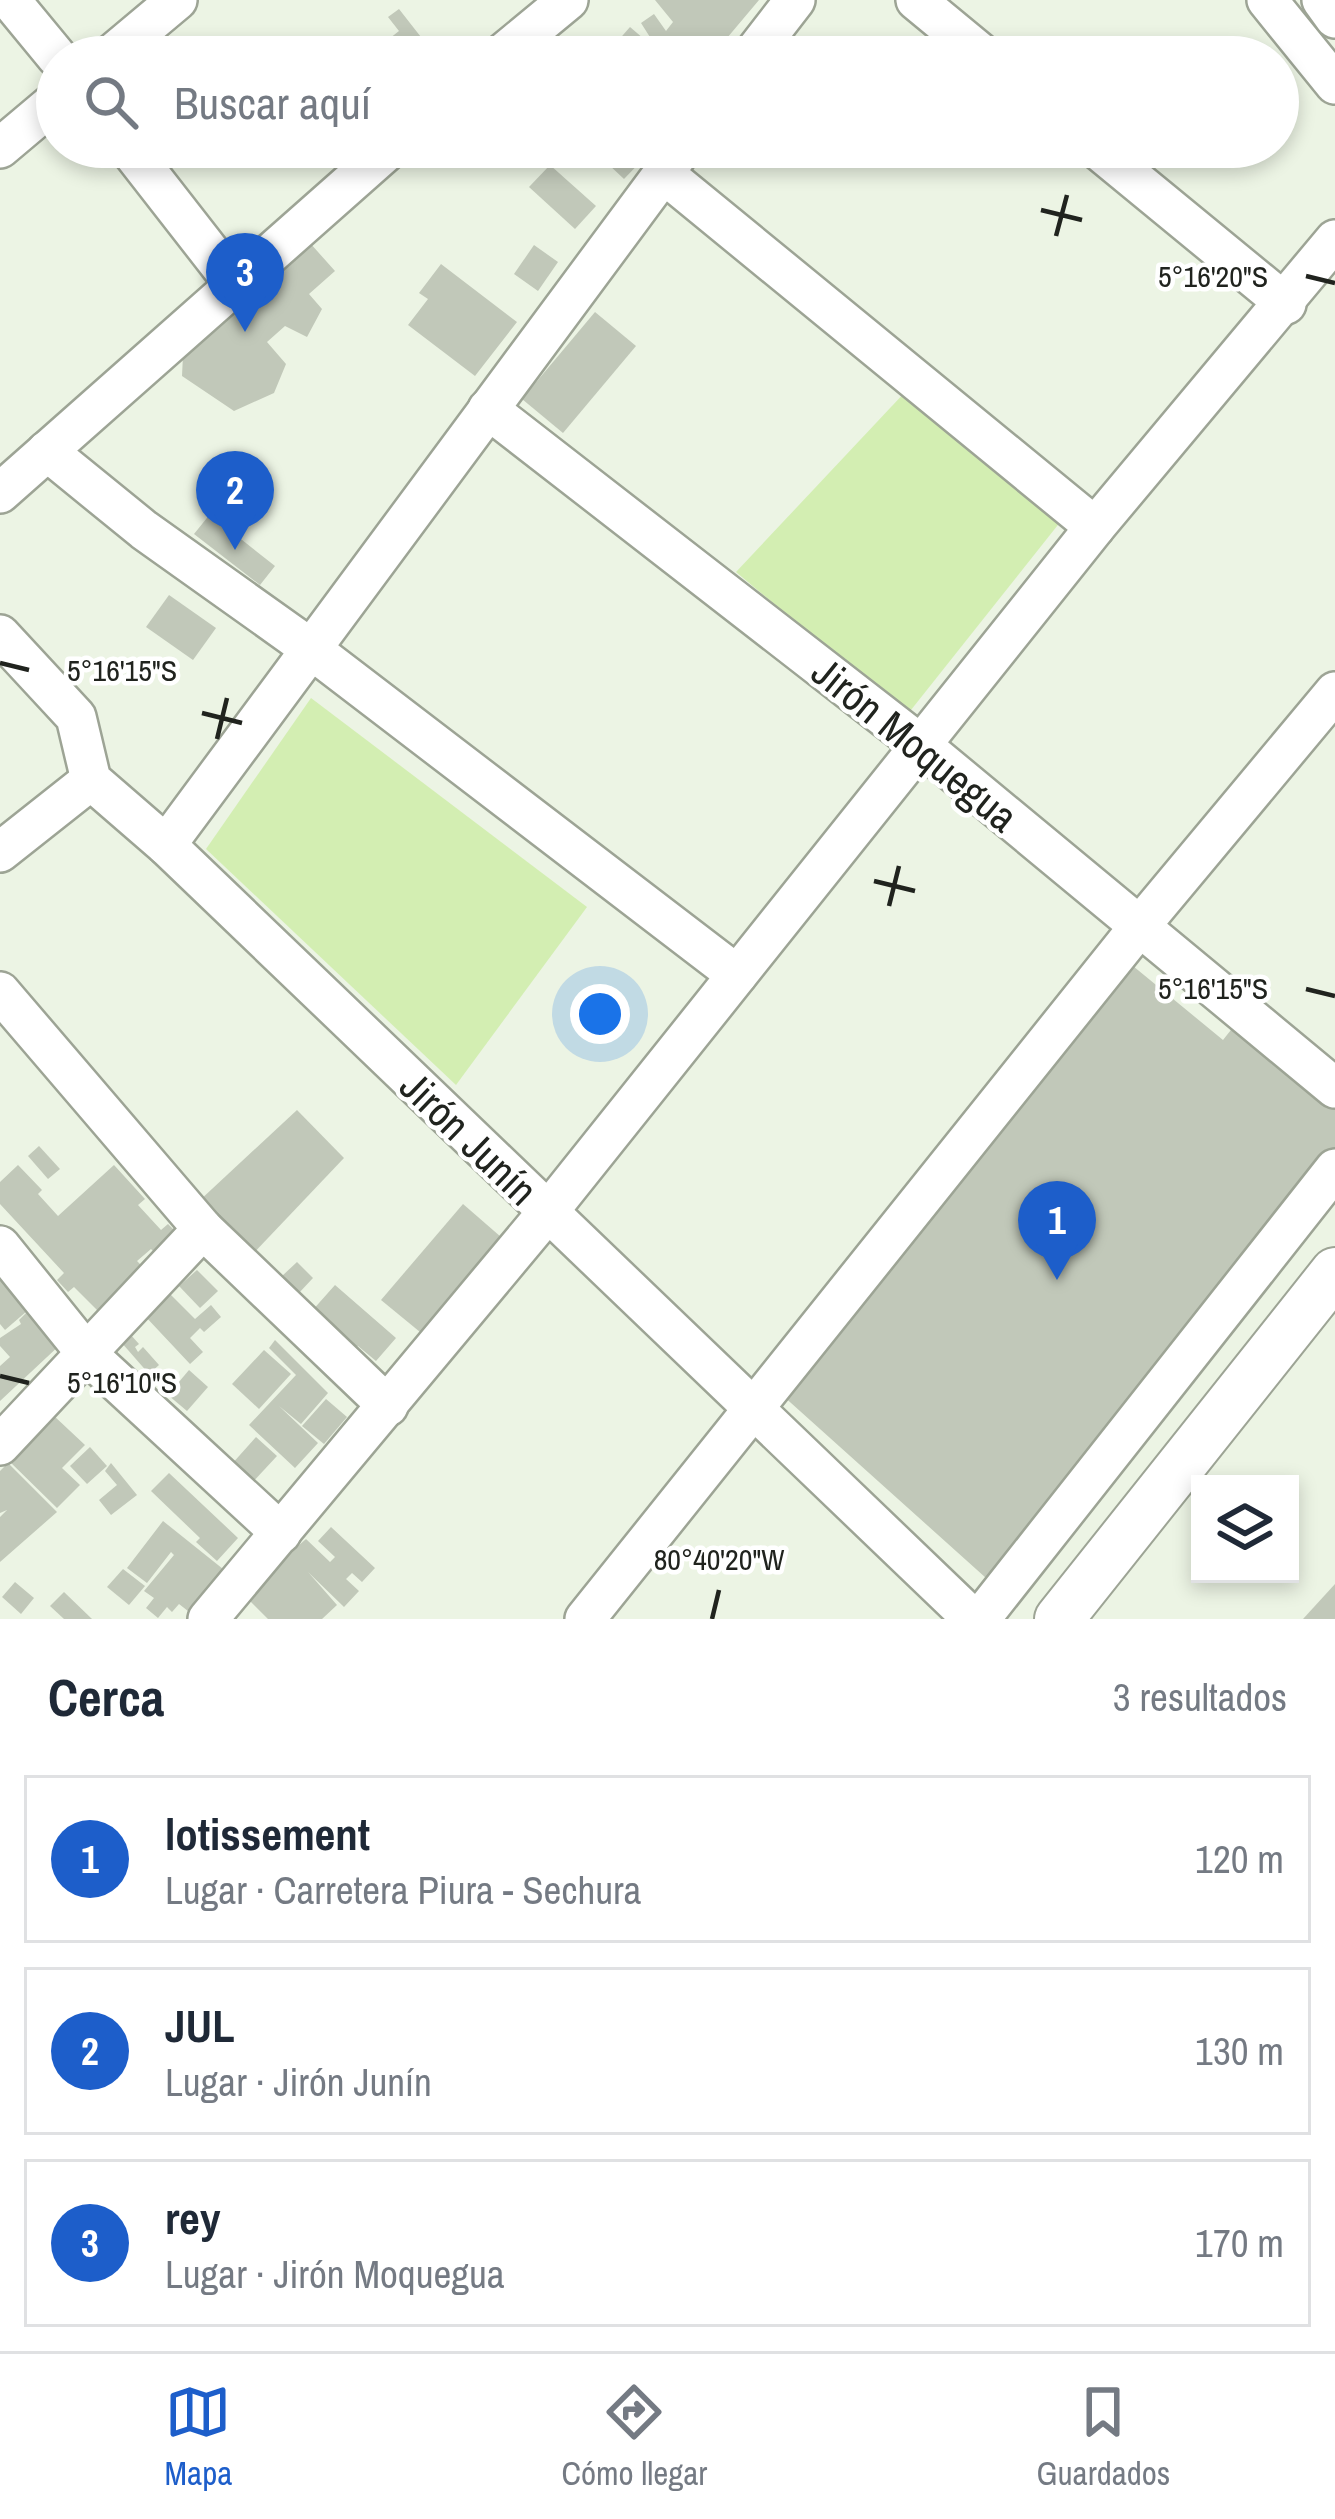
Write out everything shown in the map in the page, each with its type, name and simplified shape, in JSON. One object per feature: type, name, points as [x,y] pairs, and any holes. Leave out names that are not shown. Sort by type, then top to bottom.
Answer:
[{"type":"main road","points":[[1058,1619],[1335,1272]]},
{"type":"street","points":[[10,0],[40,36]]},
{"type":"street","points":[[134,36],[177,0]]},
{"type":"street","points":[[524,36],[568,0]]},
{"type":"street","points":[[767,36],[795,0]]},
{"type":"street","points":[[916,0],[960,36]]},
{"type":"street","points":[[1267,0],[1296,36]]},
{"type":"street","points":[[1322,0],[1335,18]]},
{"type":"street","points":[[1299,40],[1335,84]]},
{"type":"street","points":[[0,148],[36,118]]},
{"type":"street","points":[[144,168],[234,283]]},
{"type":"street","points":[[0,493],[367,168]]},
{"type":"street","points":[[166,844],[667,168]]},
{"type":"street","points":[[682,168],[1095,527]]},
{"type":"street","points":[[1121,168],[1286,304]]},
{"type":"street","points":[[208,1619],[548,1213],[1095,527],[1335,240]]},
{"type":"street","name":"Jirón Moquegua","points":[[488,409],[922,746],[1335,1088]]},
{"type":"street","points":[[47,451],[144,530],[310,649],[737,975]]},
{"type":"street","points":[[0,635],[76,717],[91,780],[0,852]]},
{"type":"street","points":[[585,1619],[1139,927],[1335,692]]},
{"type":"street","name":"Jirón Junín","points":[[91,780],[166,844],[977,1619]]},
{"type":"street","points":[[0,992],[203,1229],[388,1406]]},
{"type":"street","points":[[977,1619],[1335,1169]]},
{"type":"street","points":[[0,1445],[203,1229]]},
{"type":"street","points":[[0,1246],[88,1354],[281,1532]]},
{"type":"green space","points":[[907,390],[1065,516],[907,715],[736,572]]},
{"type":"green space","points":[[311,698],[587,907],[456,1085],[206,849]]},
{"type":"building","points":[[655,0],[759,0],[729,36],[649,36],[641,23],[654,14],[666,31],[673,22]]},
{"type":"building","points":[[399,9],[420,36],[393,36],[399,31],[388,17]]},
{"type":"building","points":[[547,168],[553,168],[596,206],[575,229],[529,187]]},
{"type":"building","points":[[612,168],[635,168],[624,179]]},
{"type":"building","points":[[310,243],[335,271],[309,294],[322,309],[307,337],[285,326],[267,342],[286,364],[274,393],[234,411],[182,376],[183,355]]},
{"type":"building","points":[[534,245],[558,262],[538,291],[514,274]]},
{"type":"building","points":[[441,264],[517,322],[475,376],[408,325],[428,299],[419,293]]},
{"type":"building","points":[[595,312],[636,346],[563,433],[522,399]]},
{"type":"building","points":[[219,503],[236,516],[227,528],[275,566],[260,585],[194,534]]},
{"type":"building","points":[[169,595],[216,628],[193,660],[146,627]]},
{"type":"building","points":[[1133,966],[1223,1040],[1238,1021],[1335,1100],[1335,1165],[986,1578],[781,1394]]},
{"type":"building","points":[[297,1110],[344,1158],[249,1258],[198,1202]]},
{"type":"building","points":[[39,1146],[60,1169],[48,1179],[28,1156]]},
{"type":"building","points":[[18,1165],[58,1216],[114,1165],[145,1199],[138,1205],[161,1230],[168,1224],[181,1237],[159,1257],[151,1249],[137,1261],[144,1268],[98,1311],[74,1287],[68,1292],[57,1280],[64,1273],[0,1204],[0,1182]]},
{"type":"building","points":[[463,1204],[501,1237],[420,1332],[381,1300]]},
{"type":"building","points":[[297,1262],[313,1278],[298,1294],[281,1277]]},
{"type":"building","points":[[197,1270],[218,1291],[200,1308],[179,1286]]},
{"type":"building","points":[[0,1279],[27,1311],[5,1330],[0,1324]]},
{"type":"building","points":[[335,1285],[396,1338],[376,1361],[358,1346],[354,1349],[311,1312]]},
{"type":"building","points":[[168,1292],[195,1319],[211,1305],[221,1317],[190,1338],[203,1352],[190,1364],[144,1315]]},
{"type":"building","points":[[30,1309],[62,1343],[0,1401],[0,1366],[10,1357],[0,1346],[0,1338],[21,1324],[19,1320]]},
{"type":"building","points":[[130,1334],[139,1344],[138,1352],[143,1347],[159,1365],[149,1374],[121,1342]]},
{"type":"building","points":[[275,1340],[328,1393],[301,1424],[279,1406],[318,1443],[295,1468],[249,1425],[296,1375],[269,1348]]},
{"type":"building","points":[[264,1350],[291,1374],[259,1409],[232,1384]]},
{"type":"building","points":[[189,1370],[208,1387],[187,1411],[168,1395]]},
{"type":"building","points":[[326,1399],[347,1417],[324,1444],[302,1426]]},
{"type":"building","points":[[53,1415],[85,1445],[62,1468],[80,1485],[57,1508],[7,1459]]},
{"type":"building","points":[[256,1437],[277,1456],[252,1483],[231,1465]]},
{"type":"building","points":[[90,1447],[107,1466],[87,1484],[70,1466]]},
{"type":"building","points":[[8,1463],[57,1512],[0,1562],[0,1517],[7,1510],[0,1513],[0,1471]]},
{"type":"building","points":[[111,1463],[137,1495],[111,1515],[99,1500],[117,1485],[105,1471]]},
{"type":"building","points":[[169,1473],[238,1538],[217,1561],[151,1491]]},
{"type":"building","points":[[163,1521],[223,1569],[188,1611],[179,1604],[172,1612],[167,1607],[158,1618],[146,1608],[154,1598],[144,1591],[174,1555],[171,1552],[147,1583],[127,1568]]},
{"type":"building","points":[[331,1527],[375,1568],[362,1582],[352,1573],[346,1579],[359,1591],[344,1607],[308,1572],[337,1605],[322,1619],[268,1619],[243,1594],[306,1539],[330,1562],[335,1557],[318,1541]]},
{"type":"building","points":[[123,1569],[145,1586],[129,1605],[107,1587]]},
{"type":"building","points":[[15,1582],[34,1598],[21,1614],[2,1597]]},
{"type":"building","points":[[1335,1584],[1335,1619],[1303,1619]]},
{"type":"building","points":[[64,1592],[92,1619],[64,1619],[50,1606]]},
{"type":"place","name":"rey","points":[[245,332]]},
{"type":"place","name":"JUL","points":[[235,550]]},
{"type":"place","name":"lotissement","points":[[1057,1280]]}]
